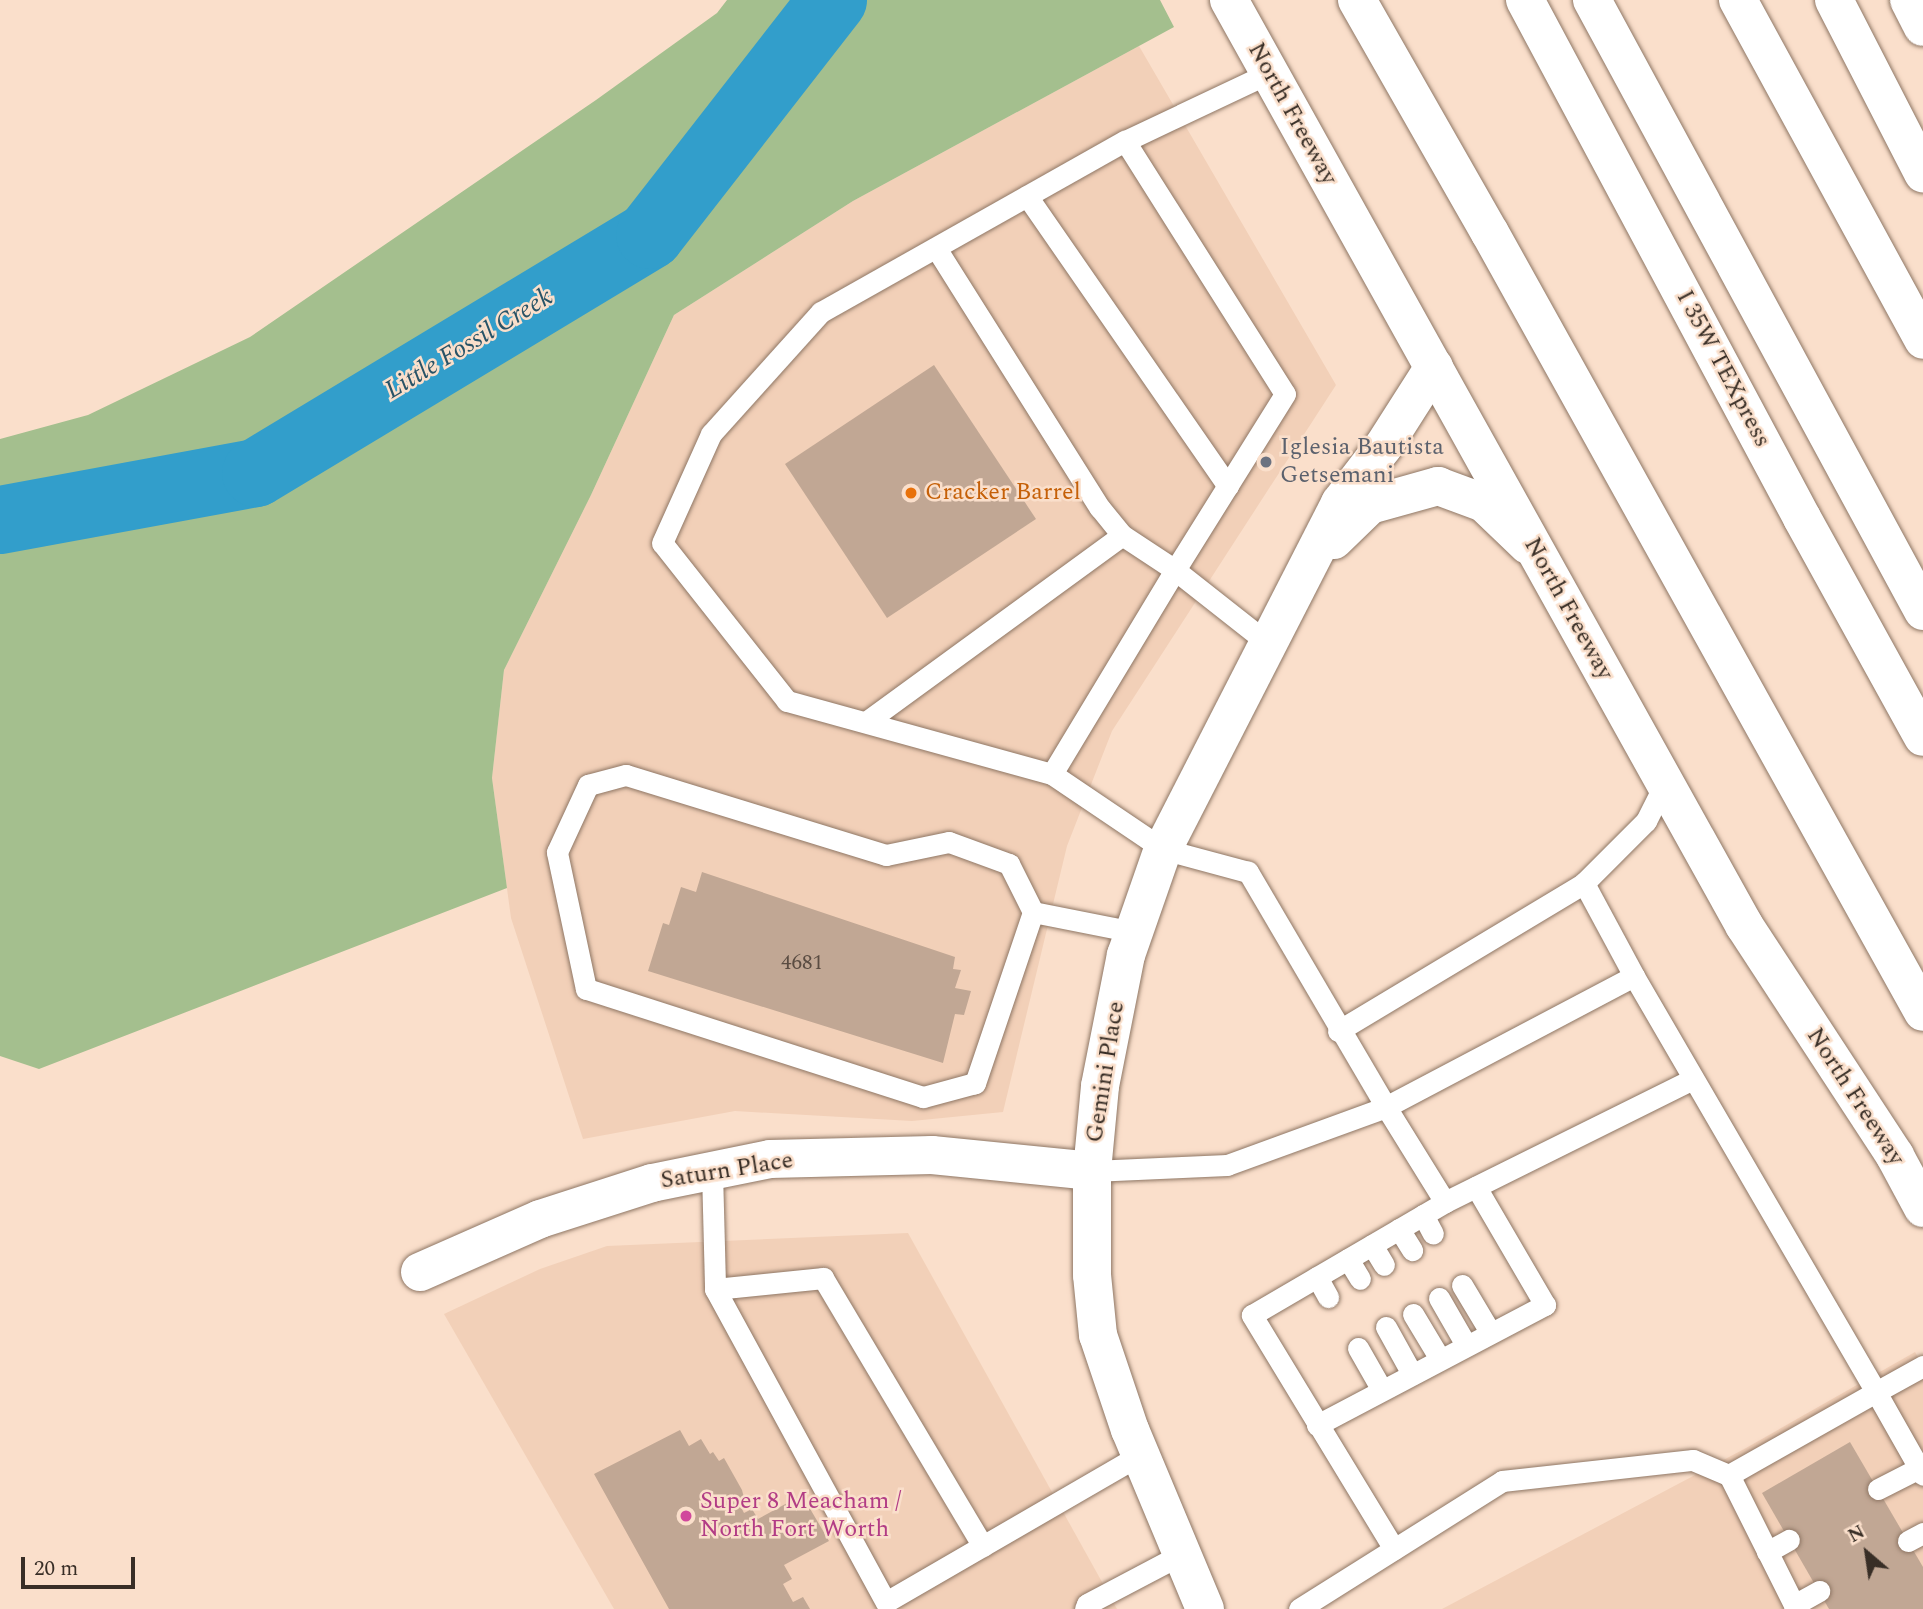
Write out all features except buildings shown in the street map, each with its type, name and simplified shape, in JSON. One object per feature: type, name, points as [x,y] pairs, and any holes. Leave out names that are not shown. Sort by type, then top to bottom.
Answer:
[{"type":"main road","name":"North Freeway","points":[[1229,0],[1744,925],[1895,1156],[1923,1208]]},
{"type":"main road","points":[[1357,0],[1490,233],[1923,1012]]},
{"type":"main road","name":"I 35W TEXpress","points":[[1525,0],[1802,518],[1923,737]]},
{"type":"main road","points":[[1592,0],[1923,611]]},
{"type":"main road","points":[[1738,0],[1923,340]]},
{"type":"main road","points":[[1835,0],[1923,173]]},
{"type":"main road","points":[[1909,0],[1923,27]]},
{"type":"main road","name":"Gemini Place","points":[[1205,1609],[1140,1455],[1098,1335],[1092,1275],[1092,1171],[1100,1086],[1126,956],[1163,849],[1340,503],[1383,447],[1434,368]]},
{"type":"main road","name":"Gemini Place","points":[[1314,558],[1370,505],[1438,486],[1484,503],[1540,558]]},
{"type":"main road","name":"Saturn Place","points":[[421,1272],[540,1219],[652,1183],[770,1159],[932,1155],[1092,1171]]},
{"type":"lane","points":[[1269,73],[1125,141],[821,312],[711,433],[662,543],[787,701],[1052,774],[1163,849],[1248,872],[1338,1031],[1445,1202]]},
{"type":"lane","points":[[1052,774],[1285,394],[1125,141]]},
{"type":"lane","points":[[1027,196],[1228,486]]},
{"type":"lane","points":[[936,248],[1100,508],[1122,535],[1175,570],[1269,644]]},
{"type":"lane","points":[[866,722],[1122,535]]},
{"type":"lane","points":[[626,775],[886,855],[949,842],[1009,864],[1033,912],[975,1083],[923,1097],[586,989],[557,852],[588,785],[626,775]]},
{"type":"lane","points":[[1338,1031],[1584,883],[1646,821],[1665,783]]},
{"type":"lane","points":[[1584,883],[1634,976],[1921,1472],[1878,1489]]},
{"type":"lane","points":[[1033,912],[1134,932]]},
{"type":"lane","points":[[1092,1171],[1227,1165],[1386,1107],[1634,976]]},
{"type":"lane","points":[[1394,1549],[1252,1315],[1445,1202],[1693,1079]]},
{"type":"lane","points":[[712,1171],[715,1289],[886,1602],[1140,1455]]},
{"type":"lane","points":[[1317,1425],[1545,1305],[1476,1188]]},
{"type":"lane","points":[[1423,1215],[1433,1234]]},
{"type":"lane","points":[[1399,1229],[1412,1251]]},
{"type":"lane","points":[[1372,1245],[1384,1265]]},
{"type":"lane","points":[[1348,1259],[1360,1279]]},
{"type":"lane","points":[[1317,1277],[1328,1297]]},
{"type":"lane","points":[[715,1289],[823,1278],[983,1546]]},
{"type":"lane","points":[[1462,1285],[1490,1332]]},
{"type":"lane","points":[[1439,1298],[1466,1345]]},
{"type":"lane","points":[[1413,1314],[1440,1359]]},
{"type":"lane","points":[[1386,1326],[1412,1374]]},
{"type":"lane","points":[[1358,1349],[1382,1390]]},
{"type":"lane","points":[[1729,1475],[1923,1366]]},
{"type":"lane","points":[[1298,1609],[1502,1481],[1693,1460],[1729,1475],[1795,1607],[1819,1591]]},
{"type":"lane","points":[[1767,1552],[1789,1540]]},
{"type":"lane","points":[[1085,1609],[1087,1604],[1182,1554]]},
{"type":"shaded area","points":[[1139,46],[1336,385],[1112,731],[1067,846],[1003,1112],[912,1121],[735,1111],[583,1139],[511,918],[492,778],[504,670],[591,495],[674,315],[853,201]]},
{"type":"shaded area","points":[[908,1233],[1117,1609],[614,1609],[444,1314],[540,1269],[607,1246]]},
{"type":"shaded area","points":[[1915,1352],[1923,1366],[1923,1609],[1442,1609],[1746,1448]]},
{"type":"green space","points":[[727,0],[1160,0],[1174,27],[853,201],[674,315],[591,495],[504,670],[492,778],[507,888],[39,1069],[0,1056],[0,439],[88,415],[250,337],[596,100],[717,13]]},
{"type":"waterway","name":"Little Fossil Creek","points":[[0,520],[256,473],[650,235],[833,0]]},
{"type":"place","name":"Iglesia Bautista Getsemani","points":[[1266,462]]},
{"type":"place","name":"Cracker Barrel","points":[[911,493]]},
{"type":"place","name":"Super 8 Meacham / North Fort Worth","points":[[686,1516]]}]
